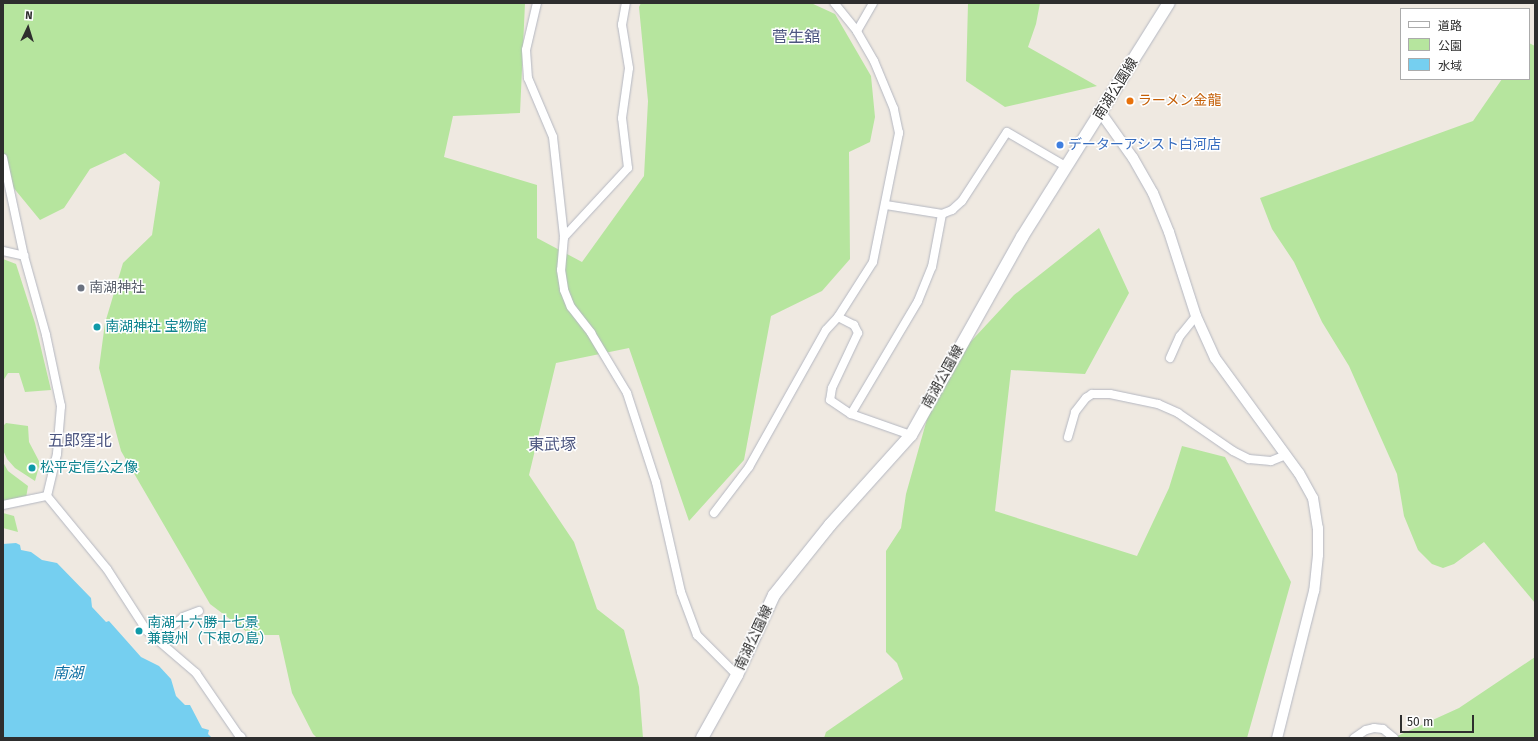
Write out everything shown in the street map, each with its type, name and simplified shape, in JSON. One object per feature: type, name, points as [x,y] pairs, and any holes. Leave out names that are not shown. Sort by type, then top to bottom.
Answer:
[{"type":"main road","name":"南湖公園線","points":[[702,738],[737,675],[774,595],[830,525],[911,435],[1022,236],[1067,167],[1169,3]]},
{"type":"street","points":[[537,3],[526,50],[528,78],[553,137],[564,237],[561,270],[564,290],[571,307],[590,333],[627,393],[656,482],[681,592],[694,629],[711,650],[737,675]]},
{"type":"street","points":[[564,237],[628,168],[622,118],[629,68],[622,25],[626,3]]},
{"type":"street","points":[[714,513],[749,467],[826,330],[838,317],[873,262],[886,206],[899,133],[886,88],[857,31],[834,3]]},
{"type":"street","points":[[857,31],[873,3]]},
{"type":"street","points":[[1101,113],[1134,158],[1153,193],[1169,232],[1196,316],[1215,358],[1286,455],[1312,498],[1317,516],[1318,555],[1314,591],[1277,738]]},
{"type":"street","points":[[886,206],[942,214],[962,201],[1007,132],[1067,167]]},
{"type":"street","points":[[3,158],[24,256],[46,335],[61,406],[57,454],[47,496]]},
{"type":"street","points":[[851,414],[918,301],[932,267],[942,214]]},
{"type":"street","points":[[3,251],[24,256]]},
{"type":"street","points":[[1170,358],[1180,336],[1196,316]]},
{"type":"street","points":[[838,317],[854,325],[858,333],[832,388],[830,400],[851,414],[911,435]]},
{"type":"street","points":[[1068,437],[1075,412],[1086,398],[1092,394],[1110,394],[1158,404],[1178,413],[1233,451],[1249,459],[1271,461],[1286,455]]},
{"type":"street","points":[[3,505],[47,496]]},
{"type":"street","points":[[47,496],[107,569],[147,632],[196,673],[240,737]]},
{"type":"street","points":[[166,631],[183,617],[199,611]]},
{"type":"street","points":[[1354,738],[1366,730],[1374,728],[1383,729],[1394,738]]},
{"type":"green space","points":[[3,3],[525,3],[520,113],[453,116],[444,157],[537,185],[537,238],[582,262],[644,176],[648,101],[639,7],[641,3],[811,3],[835,14],[871,76],[875,117],[870,142],[849,152],[850,259],[822,291],[771,316],[744,460],[689,521],[629,348],[556,363],[529,475],[574,542],[597,609],[624,630],[639,687],[643,738],[317,738],[313,734],[292,693],[279,635],[251,635],[210,604],[121,451],[99,368],[105,323],[123,263],[152,235],[160,182],[125,153],[90,169],[64,208],[40,220],[3,175]]},
{"type":"green space","points":[[968,3],[1040,3],[1036,24],[1028,47],[1097,86],[1005,107],[966,81]]},
{"type":"green space","points":[[1530,44],[1535,46],[1535,603],[1484,542],[1454,564],[1443,568],[1432,564],[1418,550],[1404,516],[1397,474],[1349,366],[1322,322],[1294,262],[1272,229],[1260,198],[1473,121],[1501,80],[1530,80]]},
{"type":"green space","points":[[1099,228],[1129,293],[1085,374],[1011,370],[995,511],[1137,556],[1169,488],[1182,446],[1225,457],[1291,582],[1247,738],[824,738],[826,732],[903,679],[897,663],[886,652],[886,551],[901,528],[906,494],[934,394],[949,365],[1014,295]]},
{"type":"green space","points":[[3,259],[16,264],[35,323],[51,390],[25,392],[19,373],[8,373],[3,381]]},
{"type":"green space","points":[[6,423],[28,426],[29,442],[40,463],[35,481],[15,468],[7,459],[3,450],[3,426]]},
{"type":"green space","points":[[3,462],[8,471],[28,486],[26,498],[3,502]]},
{"type":"green space","points":[[3,513],[14,516],[18,532],[3,528]]},
{"type":"green space","points":[[1535,657],[1535,738],[1393,738],[1459,708]]},
{"type":"water","name":"南湖","points":[[16,543],[20,545],[21,550],[31,552],[42,560],[57,563],[91,598],[92,607],[106,622],[109,621],[141,657],[159,666],[171,679],[176,696],[185,705],[190,705],[202,728],[209,730],[208,734],[212,738],[3,738],[3,544]]},
{"type":"place","name":"ラーメン金龍","points":[[1130,101]]},
{"type":"place","name":"データーアシスト白河店","points":[[1060,145]]},
{"type":"place","name":"南湖神社","points":[[81,288]]},
{"type":"place","name":"南湖神社 宝物館","points":[[97,327]]},
{"type":"place","name":"松平定信公之像","points":[[32,468]]},
{"type":"place","name":"南湖十六勝十七景 兼葭州（下根の島）","points":[[139,631]]},
{"type":"district","name":"菅生舘","points":[[796,37]]},
{"type":"district","name":"五郎窪北","points":[[80,441]]},
{"type":"district","name":"東武塚","points":[[552,445]]}]
